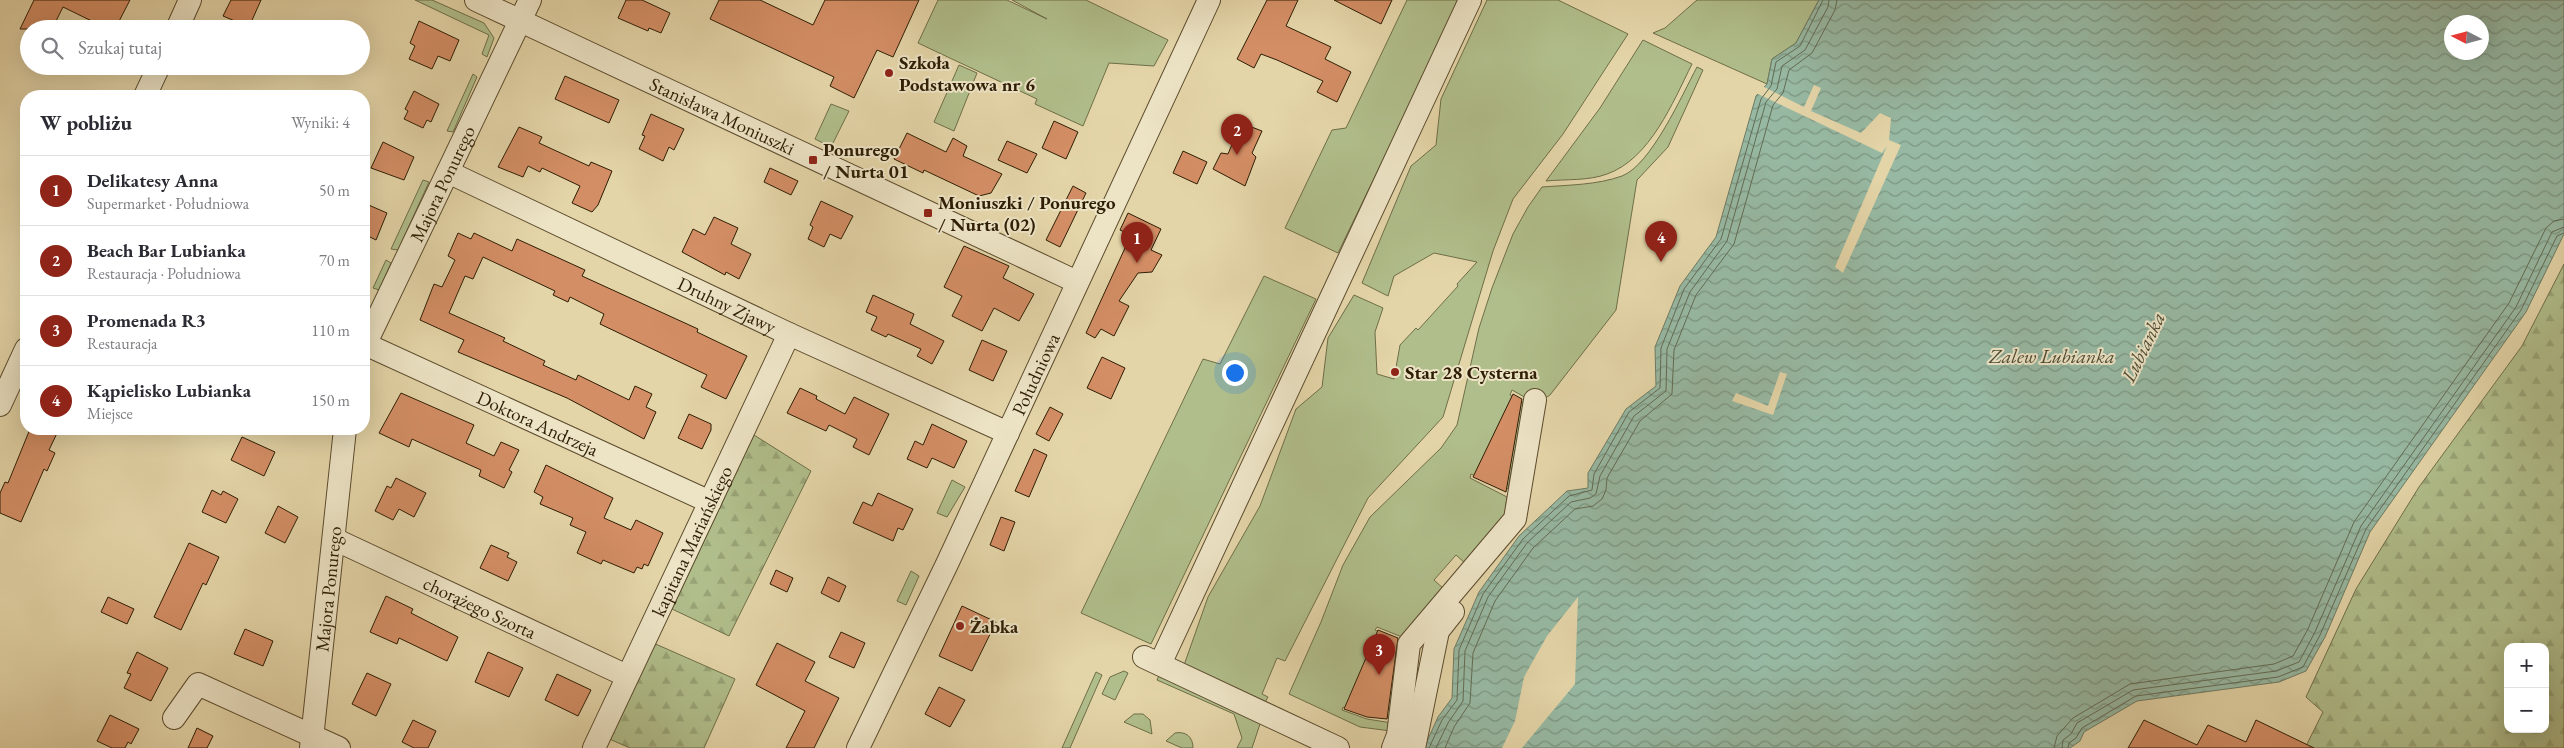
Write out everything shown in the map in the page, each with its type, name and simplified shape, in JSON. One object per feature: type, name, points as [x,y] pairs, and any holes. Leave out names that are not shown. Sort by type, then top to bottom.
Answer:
[{"type":"street","points":[[181,20],[190,0]]},
{"type":"street","name":"Stanisława Moniuszki","points":[[476,0],[1077,282]]},
{"type":"street","name":"Majora Ponurego","points":[[370,334],[530,0]]},
{"type":"street","name":"Południowa","points":[[858,748],[1008,433],[1209,0]]},
{"type":"street","points":[[1338,748],[1152,660],[1470,0]]},
{"type":"street","points":[[148,90],[155,75]]},
{"type":"street","name":"Druhny Zjawy","points":[[448,172],[789,334],[1008,433]]},
{"type":"street","name":"kapitana Mariańskiego","points":[[594,748],[789,334]]},
{"type":"street","name":"Doktora Andrzeja","points":[[370,349],[710,502]]},
{"type":"street","points":[[0,405],[20,362]]},
{"type":"street","points":[[1394,748],[1398,736],[1409,644],[1515,519],[1537,404],[1530,462],[1534,475],[1522,530],[1438,631],[1414,748]]},
{"type":"street","name":"Majora Ponurego","points":[[311,742],[344,435]]},
{"type":"street","name":"chorążego Szorta","points":[[334,539],[627,676]]},
{"type":"street","points":[[174,718],[198,684],[311,742],[339,748]]},
{"type":"street","points":[[1272,717],[1309,722]]},
{"type":"green space","points":[[415,0],[432,0],[484,23],[494,38],[487,57],[482,54],[489,35]]},
{"type":"green space","points":[[938,0],[1007,0],[1047,19],[1012,0],[1086,0],[1168,40],[1154,66],[1109,63],[1083,126],[1035,104],[1037,99],[918,43]]},
{"type":"green space","points":[[1407,0],[1460,0],[1338,253],[1285,228],[1332,130],[1346,128]]},
{"type":"green space","points":[[1487,0],[1558,0],[1628,34],[1563,134],[1513,199],[1493,251],[1443,417],[1368,498],[1285,661],[1277,658],[1262,694],[1268,697],[1264,704],[1183,668],[1208,597],[1260,506],[1296,409],[1322,387],[1328,338],[1354,295],[1383,308],[1375,332],[1377,374],[1394,379],[1400,345],[1416,328],[1418,330],[1477,262],[1434,253],[1394,276],[1388,296],[1362,283],[1411,166],[1436,145],[1441,99]]},
{"type":"green space","points":[[1697,0],[1819,0],[1796,43],[1772,59],[1767,84],[1653,33],[1665,28]]},
{"type":"green space","points":[[1643,40],[1692,64],[1668,112],[1648,143],[1622,167],[1607,174],[1585,179],[1546,181],[1600,108]]},
{"type":"green space","points":[[959,65],[977,73],[954,131],[934,122]]},
{"type":"green space","points":[[1697,67],[1703,70],[1668,147],[1637,180],[1616,310],[1550,395],[1541,401],[1528,399],[1512,390],[1510,395],[1524,403],[1508,489],[1471,474],[1470,478],[1507,497],[1504,520],[1466,564],[1456,555],[1434,580],[1445,590],[1402,637],[1377,627],[1375,630],[1400,642],[1391,718],[1367,715],[1343,707],[1342,710],[1367,719],[1392,723],[1391,731],[1360,727],[1289,694],[1321,622],[1343,565],[1370,517],[1441,448],[1457,425],[1479,328],[1492,288],[1513,234],[1528,207],[1542,187],[1603,181],[1622,176],[1633,169],[1655,144]]},
{"type":"green space","points":[[473,74],[477,77],[453,132],[447,131]]},
{"type":"green space","points":[[831,104],[849,111],[831,147],[815,139]]},
{"type":"green space","points":[[423,180],[429,182],[398,250],[391,249]]},
{"type":"green space","points":[[386,260],[391,263],[379,290],[373,288]]},
{"type":"green space","points":[[2564,264],[2564,748],[2305,748],[2323,712],[2306,697],[2356,589],[2419,487],[2522,346]]},
{"type":"green space","points":[[1264,276],[1316,299],[1151,644],[1081,613],[1203,359],[1220,364]]},
{"type":"green space","points":[[754,435],[811,471],[729,636],[672,609]]},
{"type":"green space","points":[[952,480],[965,487],[947,517],[937,513]]},
{"type":"green space","points":[[911,571],[919,576],[906,605],[897,601]]},
{"type":"green space","points":[[651,642],[735,679],[704,748],[630,748],[607,738]]},
{"type":"green space","points":[[1124,671],[1128,673],[1115,700],[1102,694],[1110,677]]},
{"type":"green space","points":[[1096,672],[1102,675],[1070,748],[1062,748]]},
{"type":"green space","points":[[1160,673],[1261,721],[1252,748],[1237,748],[1242,738],[1234,714],[1157,680]]},
{"type":"green space","points":[[1134,714],[1143,714],[1150,720],[1152,734],[1124,722]]},
{"type":"green space","points":[[1175,733],[1186,734],[1192,741],[1193,748],[1182,748],[1166,741]]},
{"type":"water","name":"Zalew Lubianka","points":[[1819,0],[2564,0],[2564,234],[2526,312],[2370,532],[2325,637],[2306,671],[2279,682],[2137,701],[2084,732],[2080,741],[2070,748],[1424,748],[1438,717],[1452,698],[1454,649],[1479,592],[1519,536],[1567,491],[1588,488],[1588,473],[1626,409],[1656,386],[1655,347],[1680,286],[1716,237],[1756,96],[1767,84],[1772,59],[1796,43]]},
{"type":"pier","points":[[1814,85],[1821,88],[1811,111],[1861,133],[1880,113],[1891,118],[1889,140],[1901,145],[1843,273],[1835,267],[1887,146],[1882,153],[1756,93],[1762,86],[1804,107]]},
{"type":"pier","points":[[1780,372],[1787,374],[1773,415],[1732,401],[1736,393],[1768,406]]},
{"type":"pier","points":[[1578,597],[1575,684],[1522,748],[1502,748],[1515,721],[1524,677],[1547,636]]},
{"type":"building","points":[[34,0],[130,0],[120,20],[90,20],[63,7],[56,20],[24,20]]},
{"type":"building","points":[[231,0],[261,0],[252,20],[232,20],[223,16]]},
{"type":"building","points":[[626,0],[642,0],[670,13],[661,33],[649,28],[648,31],[618,18]]},
{"type":"building","points":[[719,0],[760,0],[813,25],[825,0],[919,0],[893,57],[877,50],[854,98],[830,86],[834,77],[710,19]]},
{"type":"building","points":[[1267,0],[1298,0],[1286,26],[1331,47],[1325,59],[1351,72],[1337,102],[1317,92],[1323,81],[1277,60],[1261,54],[1254,68],[1237,59]]},
{"type":"building","points":[[1334,0],[1392,0],[1381,24]]},
{"type":"building","points":[[419,21],[459,40],[450,61],[438,56],[432,69],[409,59],[415,46],[410,43]]},
{"type":"building","points":[[565,76],[619,100],[609,123],[555,99]]},
{"type":"building","points":[[414,91],[439,104],[431,122],[427,120],[423,128],[404,119],[408,111],[405,109]]},
{"type":"building","points":[[651,114],[684,129],[674,150],[669,147],[663,161],[639,149],[645,136],[642,135]]},
{"type":"building","points":[[1054,121],[1078,132],[1066,159],[1042,148]]},
{"type":"building","points":[[1241,123],[1262,131],[1252,153],[1256,157],[1245,186],[1213,169],[1221,153],[1228,154]]},
{"type":"building","points":[[519,127],[542,137],[539,143],[589,166],[591,162],[612,171],[598,205],[592,212],[572,203],[580,186],[542,168],[540,172],[528,166],[523,177],[498,167]]},
{"type":"building","points":[[907,133],[946,152],[953,138],[967,146],[963,156],[1002,174],[991,193],[979,196],[924,170],[923,173],[894,159]]},
{"type":"building","points":[[1007,141],[1037,154],[1027,173],[998,160]]},
{"type":"building","points":[[383,142],[414,157],[404,180],[371,168]]},
{"type":"building","points":[[1183,151],[1207,162],[1197,184],[1173,173]]},
{"type":"building","points":[[770,168],[798,181],[791,195],[764,182]]},
{"type":"building","points":[[1073,186],[1086,193],[1060,247],[1046,240]]},
{"type":"building","points":[[821,201],[853,216],[841,239],[830,234],[824,247],[808,239],[813,227],[810,225]]},
{"type":"building","points":[[370,206],[387,213],[376,240],[370,237]]},
{"type":"building","points":[[1128,213],[1161,229],[1151,250],[1162,255],[1152,272],[1138,273],[1119,301],[1129,306],[1114,336],[1101,329],[1095,338],[1086,333],[1131,235],[1120,230]]},
{"type":"building","points":[[714,217],[738,228],[731,244],[751,254],[739,279],[726,272],[725,275],[682,252],[693,229],[705,235]]},
{"type":"building","points":[[458,233],[471,239],[474,233],[512,251],[517,239],[585,270],[582,276],[698,329],[697,332],[747,356],[726,399],[701,387],[707,375],[600,324],[604,314],[570,297],[568,302],[553,295],[555,291],[483,257],[473,279],[465,276],[449,313],[505,338],[503,341],[545,361],[543,365],[576,380],[578,375],[629,400],[635,386],[652,394],[646,407],[656,412],[644,439],[567,398],[458,352],[464,340],[420,320],[434,284],[442,287],[455,260],[448,256]]},
{"type":"building","points":[[964,246],[1009,266],[1003,278],[1034,294],[1019,321],[994,308],[982,331],[952,316],[962,296],[944,287]]},
{"type":"building","points":[[873,295],[914,314],[910,324],[944,341],[932,364],[917,356],[921,349],[888,334],[886,337],[871,330],[877,317],[866,312]]},
{"type":"building","points":[[982,340],[1007,351],[993,381],[969,370]]},
{"type":"building","points":[[1102,357],[1125,368],[1111,399],[1087,388]]},
{"type":"building","points":[[800,388],[817,396],[816,399],[845,414],[854,397],[889,414],[869,455],[853,447],[857,439],[829,425],[826,431],[787,413]]},
{"type":"building","points":[[401,393],[474,425],[466,443],[494,456],[501,442],[519,450],[509,470],[512,472],[504,488],[479,476],[481,470],[412,439],[409,447],[379,433]]},
{"type":"building","points":[[1513,394],[1522,399],[1506,492],[1473,477]]},
{"type":"building","points":[[1050,407],[1063,414],[1049,441],[1036,434]]},
{"type":"building","points":[[689,414],[711,424],[711,430],[702,449],[678,438]]},
{"type":"building","points":[[932,424],[967,441],[954,468],[932,458],[927,468],[907,459],[915,441],[923,445]]},
{"type":"building","points":[[28,435],[56,435],[49,450],[55,453],[47,471],[44,469],[21,522],[0,513],[0,493],[5,482],[8,483]]},
{"type":"building","points":[[242,437],[275,452],[264,476],[231,460]]},
{"type":"building","points":[[1034,449],[1047,455],[1029,497],[1015,491]]},
{"type":"building","points":[[546,465],[613,498],[604,518],[631,530],[636,520],[663,533],[648,566],[644,564],[642,569],[637,567],[634,573],[603,560],[601,564],[577,553],[586,532],[570,525],[573,518],[540,504],[543,497],[534,492]]},
{"type":"building","points":[[396,478],[426,493],[414,517],[399,509],[393,520],[375,511],[387,486],[391,488]]},
{"type":"building","points":[[212,490],[221,495],[223,491],[238,499],[226,523],[202,512]]},
{"type":"building","points":[[878,493],[913,509],[903,530],[898,528],[893,541],[853,523],[863,502],[872,506]]},
{"type":"building","points":[[278,506],[298,517],[285,543],[265,533]]},
{"type":"building","points":[[1001,517],[1015,522],[1004,551],[990,545]]},
{"type":"building","points":[[189,543],[219,557],[206,585],[203,583],[181,630],[154,617]]},
{"type":"building","points":[[491,545],[509,553],[507,557],[517,562],[508,581],[480,568]]},
{"type":"building","points":[[776,570],[793,578],[787,592],[770,584]]},
{"type":"building","points":[[828,577],[846,586],[839,602],[821,593]]},
{"type":"building","points":[[386,596],[413,609],[411,613],[458,637],[447,661],[399,638],[397,644],[370,632]]},
{"type":"building","points":[[108,597],[134,609],[127,624],[101,612]]},
{"type":"building","points":[[962,606],[996,622],[972,671],[939,656]]},
{"type":"building","points":[[245,629],[273,641],[263,666],[234,654]]},
{"type":"building","points":[[1378,630],[1398,638],[1387,719],[1367,717],[1344,709]]},
{"type":"building","points":[[841,632],[865,643],[854,668],[829,657]]},
{"type":"building","points":[[777,643],[815,662],[805,681],[839,698],[814,748],[786,748],[805,711],[756,685]]},
{"type":"building","points":[[137,652],[168,668],[151,701],[124,688],[131,674],[127,673]]},
{"type":"building","points":[[488,652],[523,668],[509,697],[475,682]]},
{"type":"building","points":[[367,673],[391,684],[376,716],[352,704]]},
{"type":"building","points":[[557,674],[591,690],[578,716],[545,700]]},
{"type":"building","points":[[939,687],[965,700],[950,727],[925,714]]},
{"type":"building","points":[[110,715],[139,729],[131,744],[128,742],[125,748],[112,748],[97,741]]},
{"type":"building","points":[[413,720],[436,731],[428,748],[414,748],[402,742]]},
{"type":"building","points":[[2144,720],[2197,745],[2208,725],[2246,742],[2256,720],[2314,748],[2128,748]]},
{"type":"building","points":[[197,728],[213,736],[207,748],[188,748]]},
{"type":"place","name":"Szkoła Podstawowa nr 6","points":[[889,73]]},
{"type":"place","name":"Beach Bar Lubianka","points":[[1237,155]]},
{"type":"place","name":"Ponurego / Nurta 01","points":[[813,160]]},
{"type":"place","name":"Moniuszki / Ponurego / Nurta (02)","points":[[928,213]]},
{"type":"place","name":"Kąpielisko Lubianka","points":[[1661,262]]},
{"type":"place","name":"Delikatesy Anna","points":[[1137,263]]},
{"type":"place","name":"Star 28 Cysterna","points":[[1395,372]]},
{"type":"place","name":"Żabka","points":[[960,626]]},
{"type":"place","name":"Promenada R3","points":[[1379,675]]},
{"type":"water label","name":"Lubianka","points":[[2143,347]]}]
